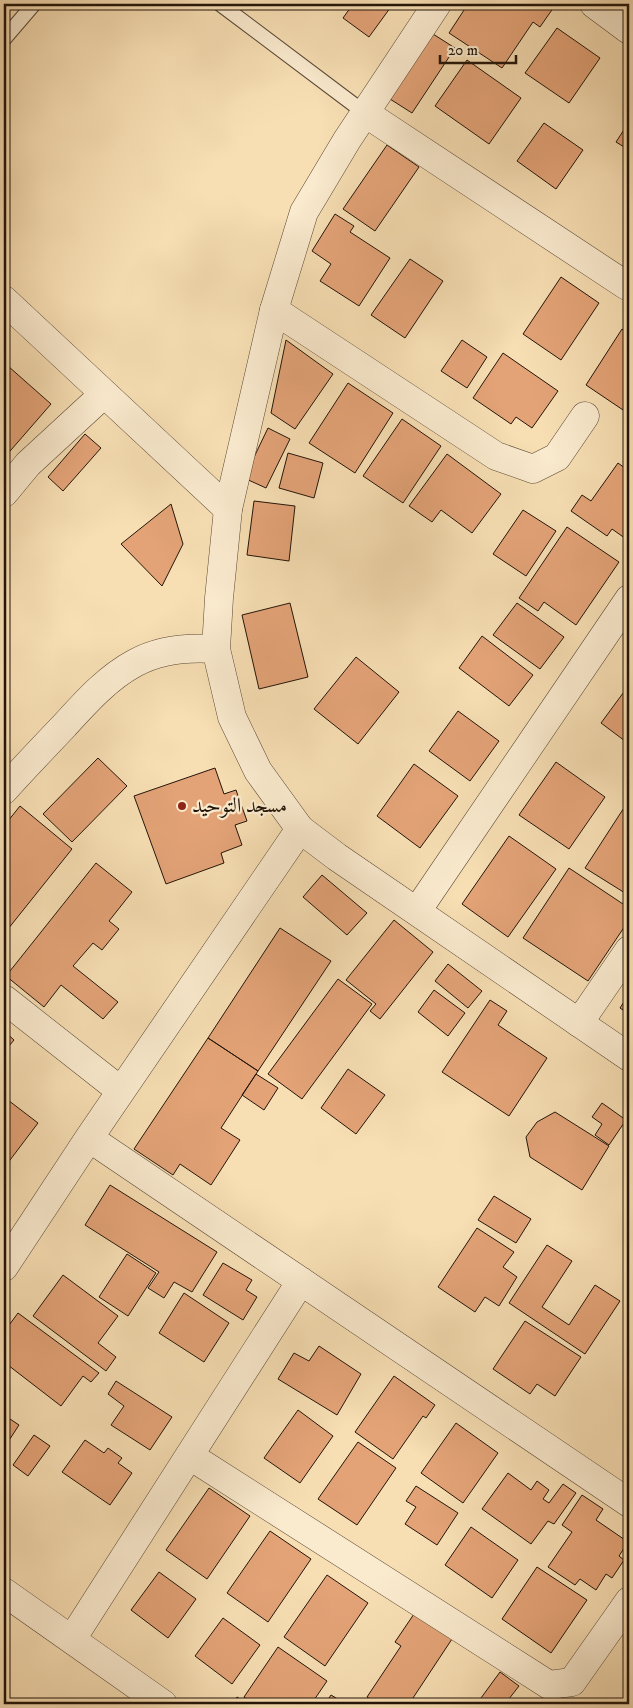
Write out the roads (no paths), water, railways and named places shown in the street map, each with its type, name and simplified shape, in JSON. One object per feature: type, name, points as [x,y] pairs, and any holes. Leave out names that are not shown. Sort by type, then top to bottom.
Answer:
[{"type":"street","points":[[437,4],[365,113],[304,212],[274,310],[228,509],[216,648],[232,717],[258,771],[300,829],[337,857],[629,1057]]},
{"type":"street","points":[[594,4],[629,30]]},
{"type":"street","points":[[365,113],[627,286]]},
{"type":"street","points":[[4,300],[228,509]]},
{"type":"street","points":[[274,310],[496,456],[533,469],[557,457],[585,416]]},
{"type":"street","points":[[4,493],[28,464],[104,394]]},
{"type":"street","points":[[417,911],[629,599]]},
{"type":"street","points":[[4,790],[72,717],[117,674],[136,662],[176,649],[216,648]]},
{"type":"street","points":[[4,1267],[88,1138],[300,829]]},
{"type":"street","points":[[579,1023],[629,950]]},
{"type":"street","points":[[4,999],[121,1091]]},
{"type":"street","points":[[88,1138],[629,1503]]},
{"type":"street","points":[[72,1639],[301,1281]]},
{"type":"street","points":[[190,1456],[549,1685],[572,1682],[629,1601]]},
{"type":"street","points":[[4,1592],[163,1704]]},
{"type":"lane","points":[[4,39],[34,4]]},
{"type":"lane","points":[[220,4],[365,113]]},
{"type":"place","name":"مسجد التوحيد","points":[[182,806]]}]
